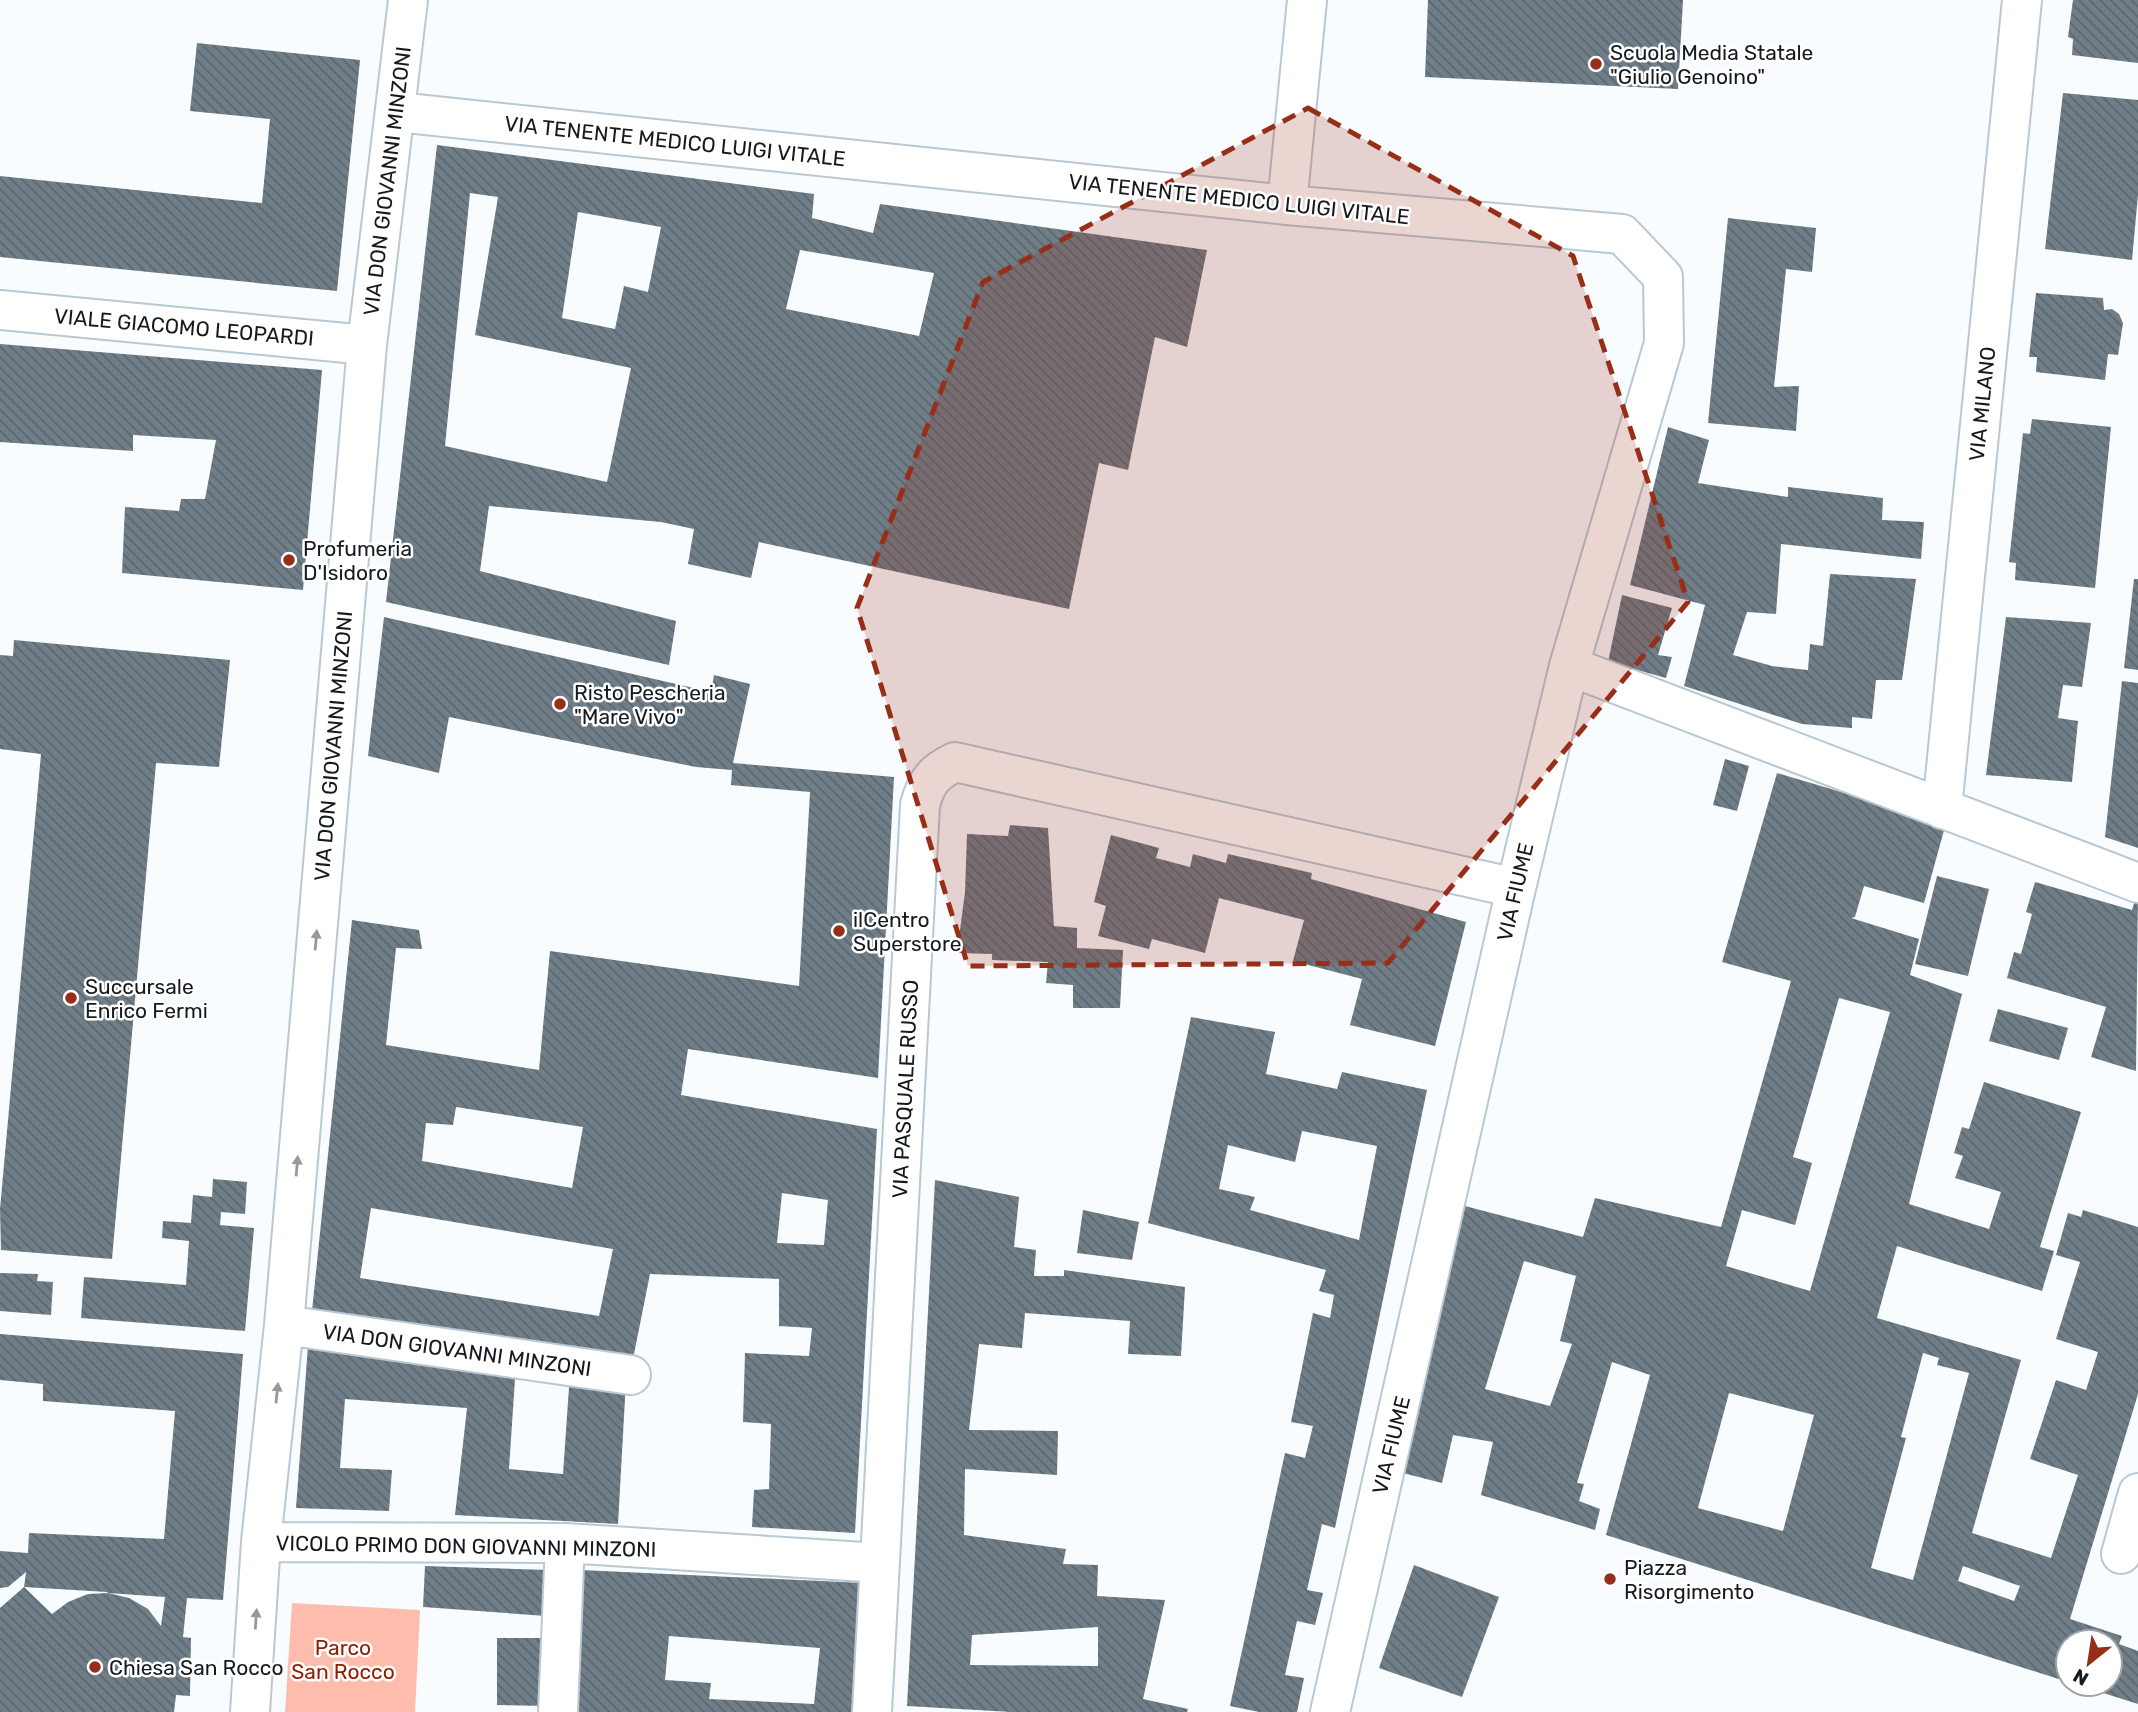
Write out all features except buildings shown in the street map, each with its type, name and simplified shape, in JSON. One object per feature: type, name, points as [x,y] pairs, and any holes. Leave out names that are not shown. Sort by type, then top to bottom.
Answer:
[{"type":"street","name":"VIA DON GIOVANNI MINZONI","points":[[250,1712],[261,1542],[284,1325],[368,345],[408,0]]},
{"type":"street","points":[[1287,205],[1307,0]]},
{"type":"street","name":"VIA MILANO","points":[[1942,809],[2022,0]]},
{"type":"street","name":"VIA TENENTE MEDICO LUIGI VITALE","points":[[397,112],[1287,205],[1622,234],[1663,277],[1664,343],[1569,666]]},
{"type":"street","name":"VIALE GIACOMO LEOPARDI","points":[[0,310],[368,345]]},
{"type":"street","points":[[1569,666],[2138,883]]},
{"type":"street","name":"VIA FIUME","points":[[1330,1712],[1516,888],[1569,666]]},
{"type":"street","name":"VIA PASQUALE RUSSO","points":[[872,1712],[920,805],[924,788],[937,771],[956,762],[1516,888]]},
{"type":"street","name":"VIA DON GIOVANNI MINZONI","points":[[284,1325],[631,1375]]},
{"type":"street","points":[[2121,1554],[2138,1493]]},
{"type":"street","name":"VICOLO PRIMO DON GIOVANNI MINZONI","points":[[261,1542],[565,1543],[880,1563]]},
{"type":"street","points":[[558,1712],[565,1543]]},
{"type":"highlighted area","points":[[1308,108],[1573,256],[1688,602],[1388,963],[968,966],[857,608],[983,282]]},
{"type":"green space","name":"Parco San Rocco","points":[[292,1603],[420,1610],[415,1712],[285,1712]]},
{"type":"place","name":"Scuola Media Statale \"Giulio Genoino\"","points":[[1596,64]]},
{"type":"place","name":"Profumeria D'Isidoro","points":[[289,560]]},
{"type":"place","name":"Risto Pescheria \"Mare Vivo\"","points":[[560,704]]},
{"type":"place","name":"ilCentro Superstore","points":[[839,931]]},
{"type":"place","name":"Succursale Enrico Fermi","points":[[71,998]]},
{"type":"place","name":"Piazza Risorgimento","points":[[1610,1579]]},
{"type":"place","name":"Chiesa San Rocco","points":[[95,1667]]}]
